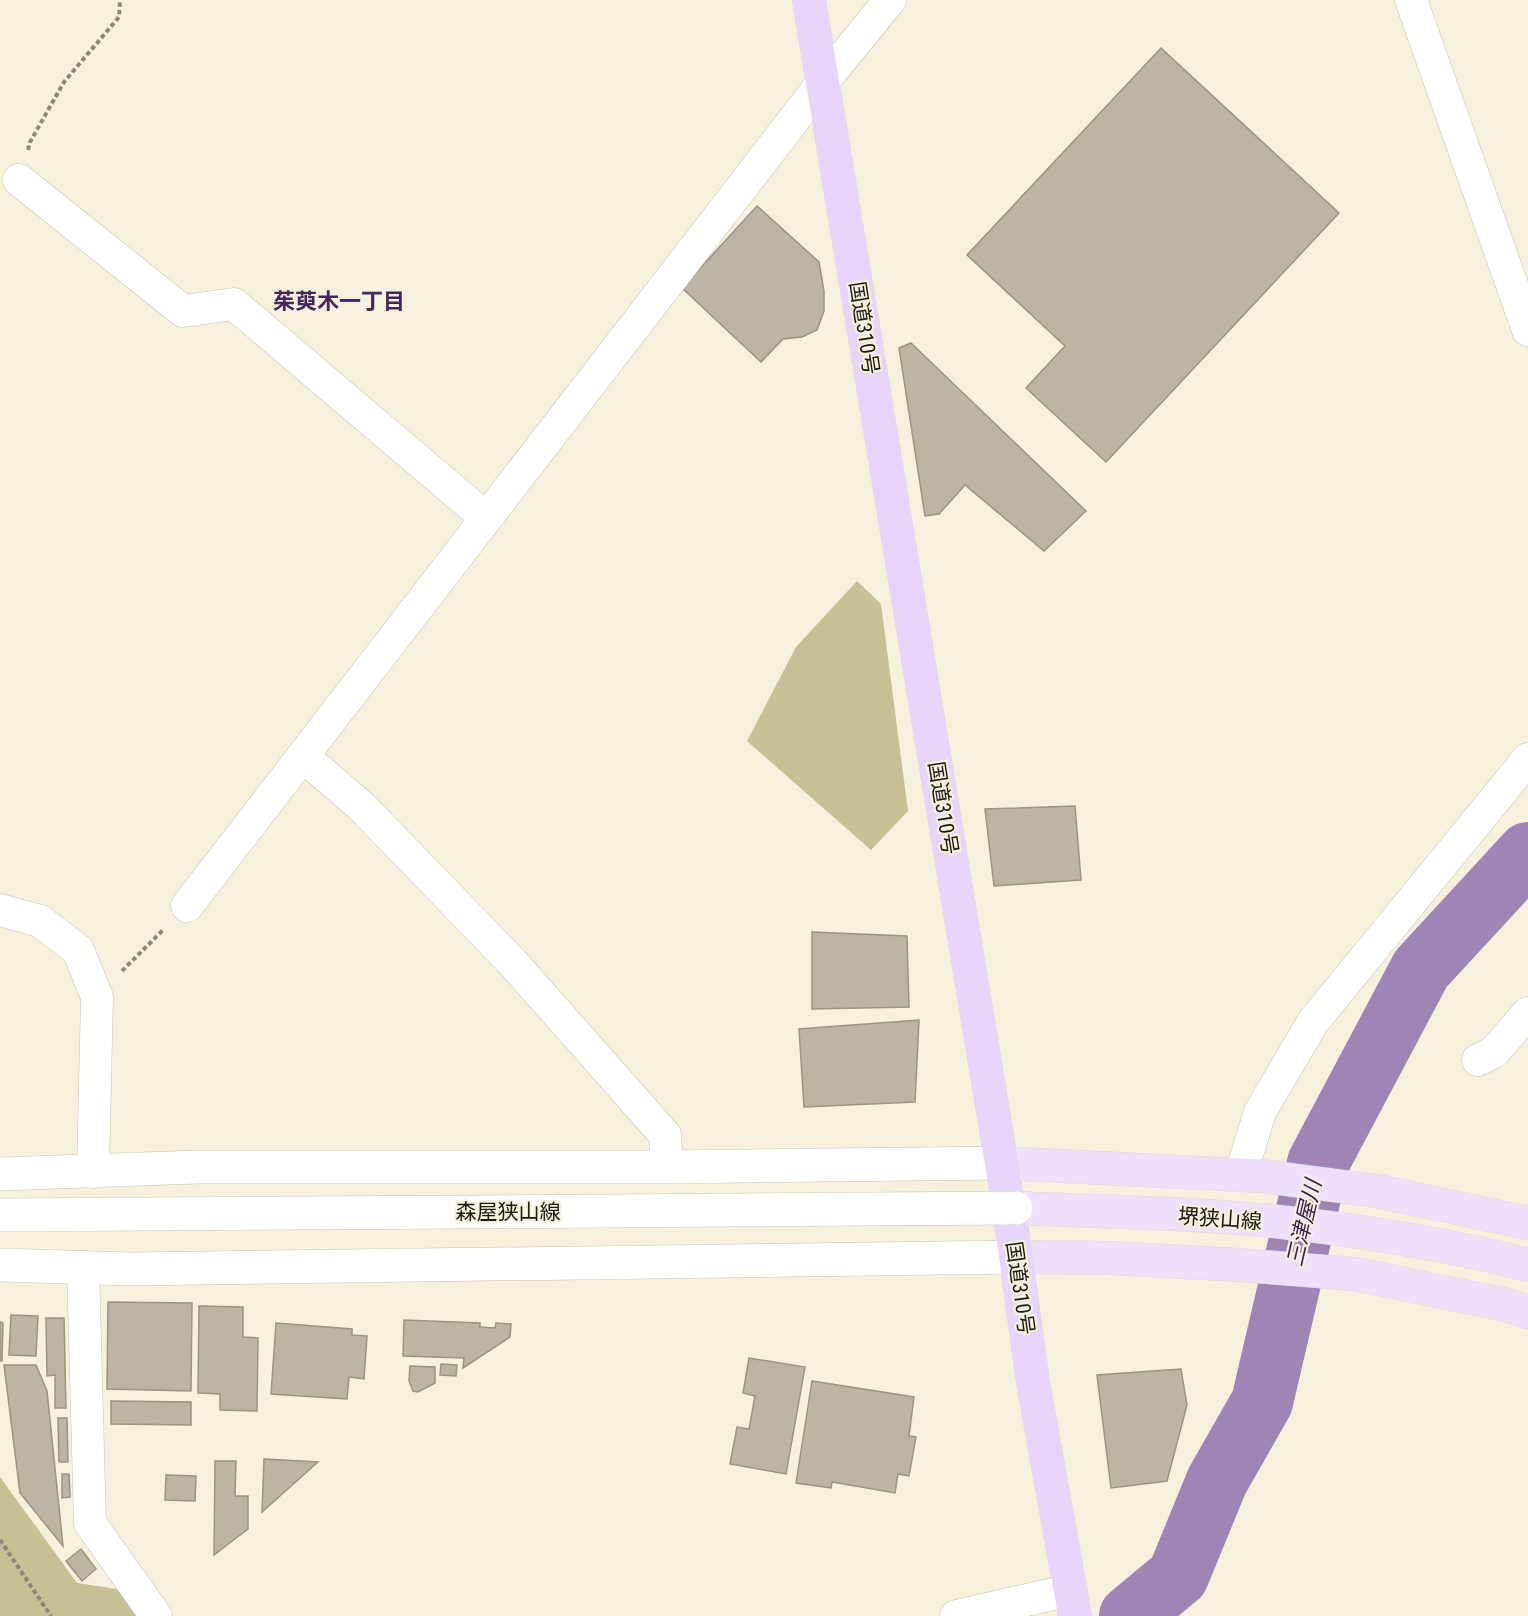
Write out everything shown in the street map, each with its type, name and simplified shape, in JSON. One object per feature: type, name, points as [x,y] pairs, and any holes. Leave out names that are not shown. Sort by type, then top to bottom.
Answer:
[{"type":"highway","name":"国道310号","points":[[810,0],[1002,1163],[1033,1382],[1073,1603]]},
{"type":"main road","points":[[0,1174],[198,1167],[667,1167],[1002,1163],[1251,1175],[1377,1191],[1528,1223]]},
{"type":"main road","name":"森屋狭山線","points":[[0,1215],[1016,1208]]},
{"type":"main road","name":"堺狭山線","points":[[1016,1208],[1279,1222],[1464,1248],[1528,1264]]},
{"type":"main road","points":[[0,1265],[131,1269],[1016,1257],[1110,1258],[1354,1274],[1507,1305],[1528,1312]]},
{"type":"street","points":[[187,906],[823,82],[890,0]]},
{"type":"street","points":[[1411,0],[1528,330]]},
{"type":"street","points":[[19,180],[183,311],[234,304],[486,518]]},
{"type":"street","points":[[304,757],[362,807],[514,964],[665,1135],[667,1167]]},
{"type":"street","points":[[1251,1175],[1260,1112],[1313,1022],[1528,759]]},
{"type":"street","points":[[0,910],[40,921],[78,950],[97,996],[93,1172]]},
{"type":"street","points":[[1478,1060],[1494,1052],[1528,1013]]},
{"type":"street","points":[[83,1267],[90,1523],[156,1616]]},
{"type":"street","points":[[956,1616],[1073,1603]]},
{"type":"path","points":[[19,180],[30,142],[64,82],[119,17],[120,0]]},
{"type":"path","points":[[97,996],[187,906]]},
{"type":"path","points":[[0,1540],[51,1616]]},
{"type":"shaded area","points":[[857,581],[881,604],[908,811],[871,850],[747,741],[796,647]]},
{"type":"shaded area","points":[[0,1477],[77,1583],[123,1590],[142,1616],[0,1616]]},
{"type":"building","points":[[1161,48],[1339,213],[1106,462],[1026,388],[1065,346],[967,255]]},
{"type":"building","points":[[757,206],[819,262],[824,291],[824,311],[817,330],[802,337],[783,339],[761,362],[682,288]]},
{"type":"building","points":[[911,343],[1086,511],[1044,551],[965,485],[939,514],[925,516],[899,348]]},
{"type":"building","points":[[1075,806],[1081,880],[994,886],[985,809]]},
{"type":"building","points":[[812,932],[907,936],[909,1007],[812,1009]]},
{"type":"building","points":[[919,1020],[915,1102],[804,1107],[799,1029]]},
{"type":"building","points":[[108,1302],[192,1303],[191,1391],[107,1389]]},
{"type":"building","points":[[199,1306],[243,1307],[243,1337],[258,1338],[257,1411],[220,1410],[220,1394],[198,1393]]},
{"type":"building","points":[[11,1315],[38,1316],[36,1356],[9,1355]]},
{"type":"building","points":[[46,1318],[64,1318],[66,1408],[55,1408],[55,1375],[47,1376]]},
{"type":"building","points":[[404,1320],[480,1323],[480,1327],[495,1328],[496,1323],[511,1324],[510,1337],[463,1368],[464,1358],[403,1356]]},
{"type":"building","points":[[0,1322],[3,1323],[2,1361],[0,1361]]},
{"type":"building","points":[[276,1323],[352,1329],[352,1335],[367,1336],[364,1379],[349,1377],[347,1399],[271,1394]]},
{"type":"building","points":[[749,1358],[805,1367],[786,1474],[730,1464],[737,1427],[749,1429],[755,1396],[743,1393]]},
{"type":"building","points":[[441,1364],[457,1365],[456,1376],[440,1375]]},
{"type":"building","points":[[4,1365],[36,1365],[47,1391],[63,1546],[20,1493]]},
{"type":"building","points":[[410,1366],[435,1367],[435,1383],[418,1392],[413,1391],[409,1381]]},
{"type":"building","points":[[1181,1369],[1187,1405],[1167,1481],[1111,1488],[1097,1375]]},
{"type":"building","points":[[812,1381],[914,1397],[909,1436],[916,1437],[909,1476],[898,1474],[895,1493],[832,1482],[831,1488],[796,1483]]},
{"type":"building","points":[[111,1401],[191,1402],[191,1425],[111,1424]]},
{"type":"building","points":[[58,1418],[67,1418],[68,1462],[59,1462]]},
{"type":"building","points":[[264,1459],[318,1462],[262,1512]]},
{"type":"building","points":[[215,1461],[236,1461],[235,1496],[248,1496],[248,1529],[214,1555]]},
{"type":"building","points":[[62,1474],[69,1474],[70,1497],[62,1498]]},
{"type":"building","points":[[166,1475],[196,1476],[195,1501],[165,1500]]},
{"type":"building","points":[[81,1549],[96,1569],[82,1581],[66,1561]]},
{"type":"waterway","name":"三津屋川","points":[[1130,1616],[1178,1576],[1217,1481],[1262,1402],[1318,1163],[1421,969],[1528,853]]},
{"type":"district","name":"茱萸木一丁目","points":[[339,301]]}]
